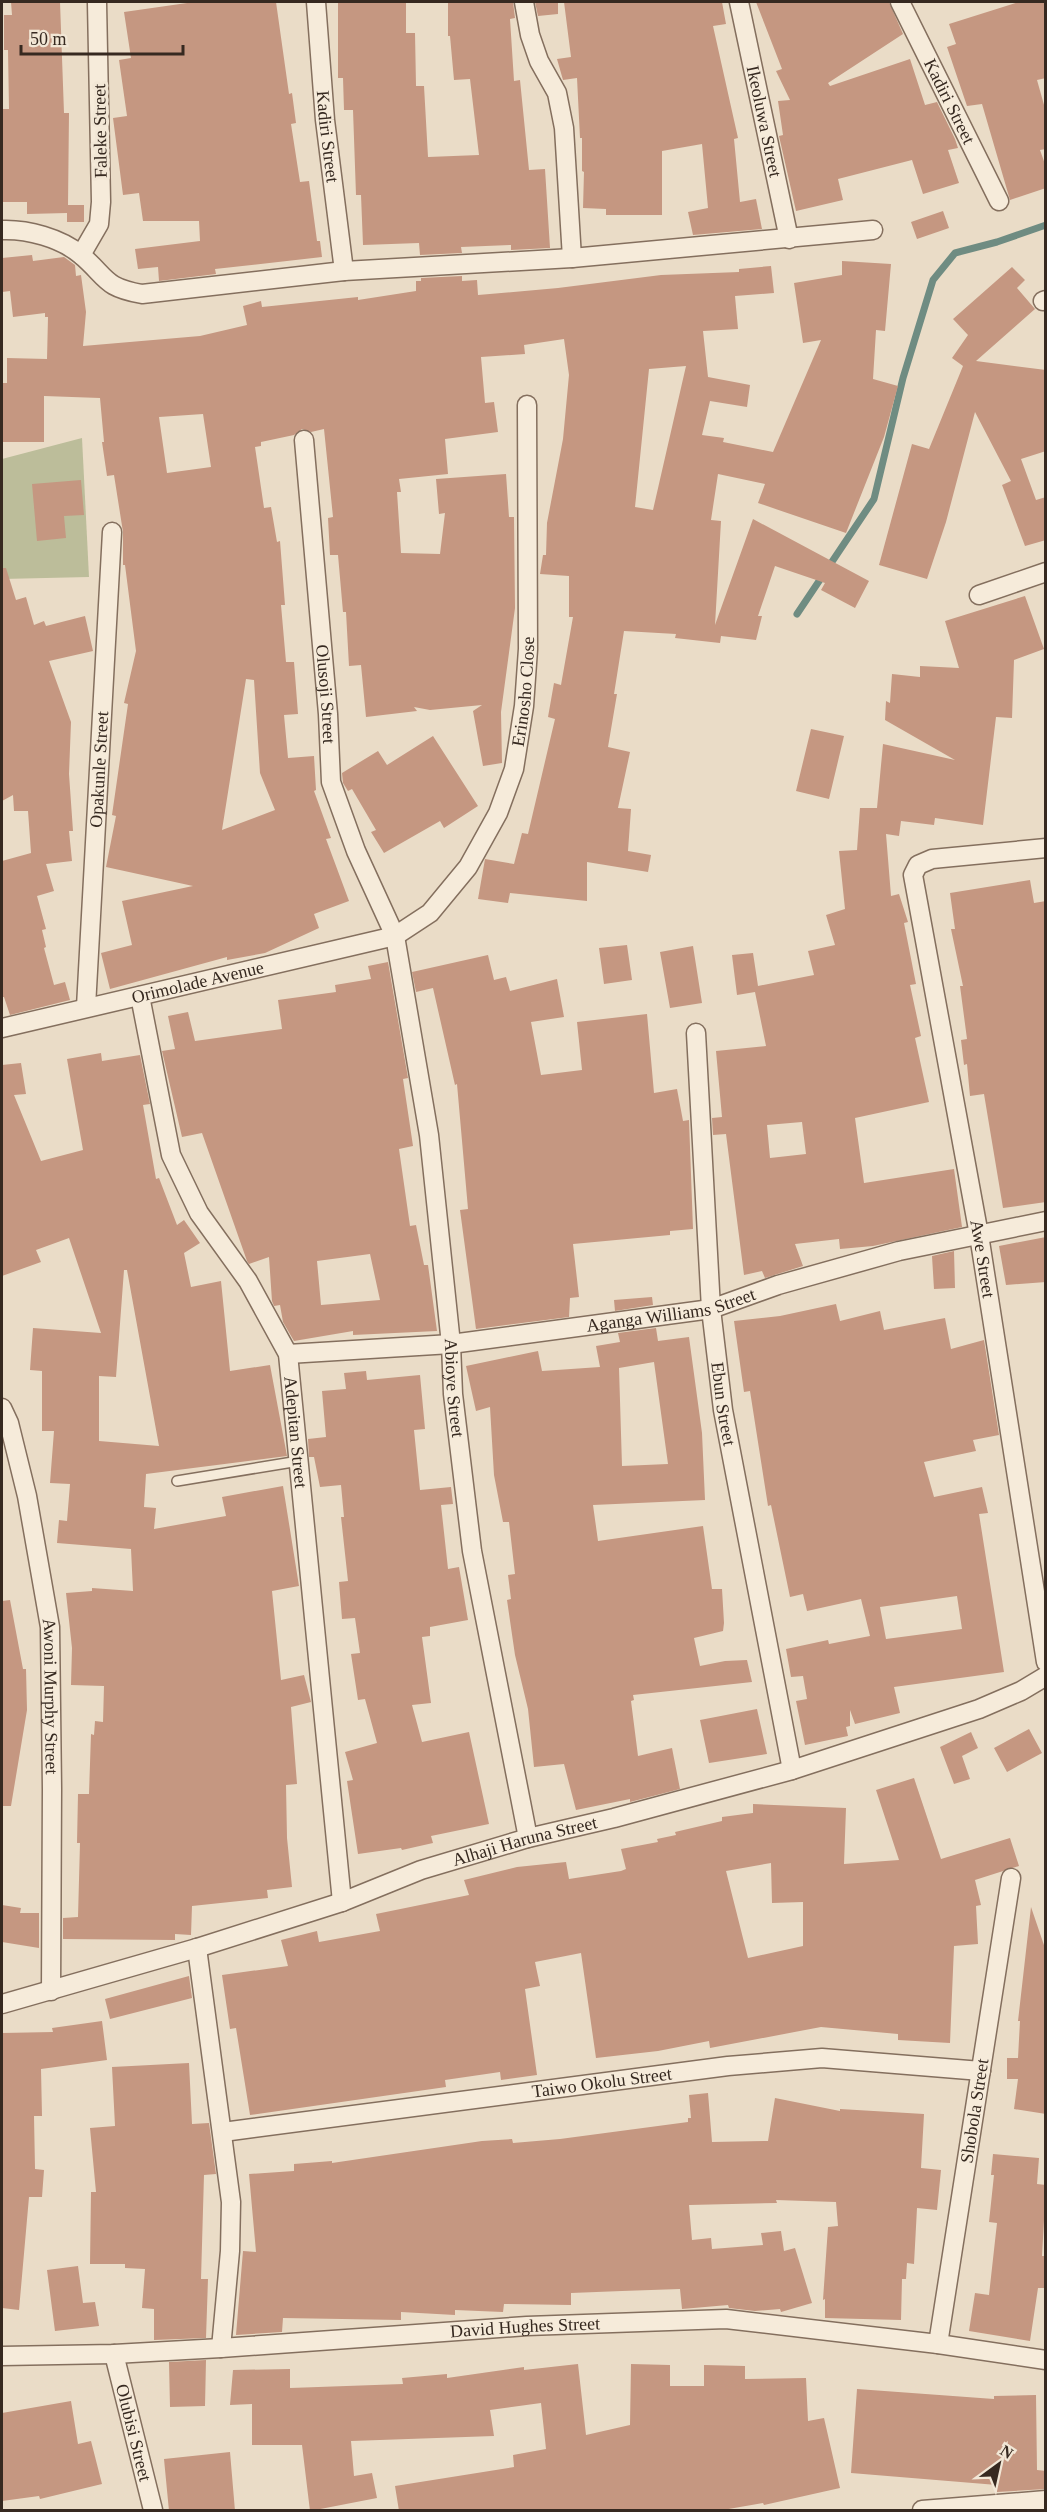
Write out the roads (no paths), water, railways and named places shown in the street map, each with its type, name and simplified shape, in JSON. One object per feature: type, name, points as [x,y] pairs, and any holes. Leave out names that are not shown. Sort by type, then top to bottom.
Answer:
[{"type":"street","name":"Kadiri Street","points":[[316,2],[325,120],[344,271]]},
{"type":"street","points":[[524,2],[530,35],[539,61],[557,93],[564,128],[572,258]]},
{"type":"street","name":"Ikeoluwa Street","points":[[739,2],[789,239]]},
{"type":"street","name":"Kadiri Street","points":[[900,2],[999,201]]},
{"type":"street","name":"Faleke Street","points":[[81,255],[99,224],[101,202],[97,3]]},
{"type":"street","points":[[2,230],[14,229],[61,243],[81,255],[101,277],[119,290],[142,294],[344,271],[572,258],[873,230]]},
{"type":"street","name":"Erinosho Close","points":[[395,936],[430,913],[468,867],[498,813],[514,769],[524,706],[528,649],[527,405]]},
{"type":"street","name":"Olusoji Street","points":[[304,440],[328,714],[331,782],[356,851],[395,936]]},
{"type":"street","name":"Opakunle Street","points":[[86,1007],[112,532]]},
{"type":"street","points":[[979,595],[1046,572]]},
{"type":"street","name":"Awe Street","points":[[1046,848],[924,861],[913,875],[979,1235],[1046,1662]]},
{"type":"street","name":"Orimolade Avenue","points":[[2,1028],[395,936]]},
{"type":"street","name":"Abioye Street","points":[[395,936],[429,1135],[451,1344],[453,1394],[472,1551],[528,1838]]},
{"type":"street","name":"Adepitan Street","points":[[140,996],[171,1155],[199,1214],[248,1281],[288,1353],[342,1902]]},
{"type":"street","name":"Ebun Street","points":[[696,1033],[711,1309],[723,1410],[792,1770]]},
{"type":"street","name":"Aganga Williams Street","points":[[288,1353],[451,1344],[711,1309],[835,1268],[899,1251],[1046,1221]]},
{"type":"street","name":"Awoni Murphy Street","points":[[2,1408],[9,1423],[27,1496],[50,1627],[51,1991]]},
{"type":"street","name":"Alhaji Haruna Street","points":[[2,2004],[197,1948],[342,1902],[421,1870],[528,1838],[614,1818],[792,1770],[979,1709],[1021,1691],[1046,1676]]},
{"type":"street","name":"Shobola Street","points":[[938,2344],[1011,1878]]},
{"type":"street","points":[[197,1948],[224,2132],[231,2202],[231,2241],[221,2348]]},
{"type":"street","name":"Taiwo Okolu Street","points":[[224,2132],[728,2066],[810,2059],[981,2071]]},
{"type":"street","name":"David Hughes Street","points":[[2,2356],[114,2355],[527,2326],[726,2319],[938,2344],[1046,2360]]},
{"type":"street","name":"Olubisi Street","points":[[114,2355],[153,2511]]},
{"type":"street","points":[[933,2510],[1046,2500]]},
{"type":"lane","points":[[177,1480],[299,1461]]},
{"type":"waterway","points":[[797,614],[874,499],[903,378],[933,280],[955,253],[997,242],[1046,225]]}]
